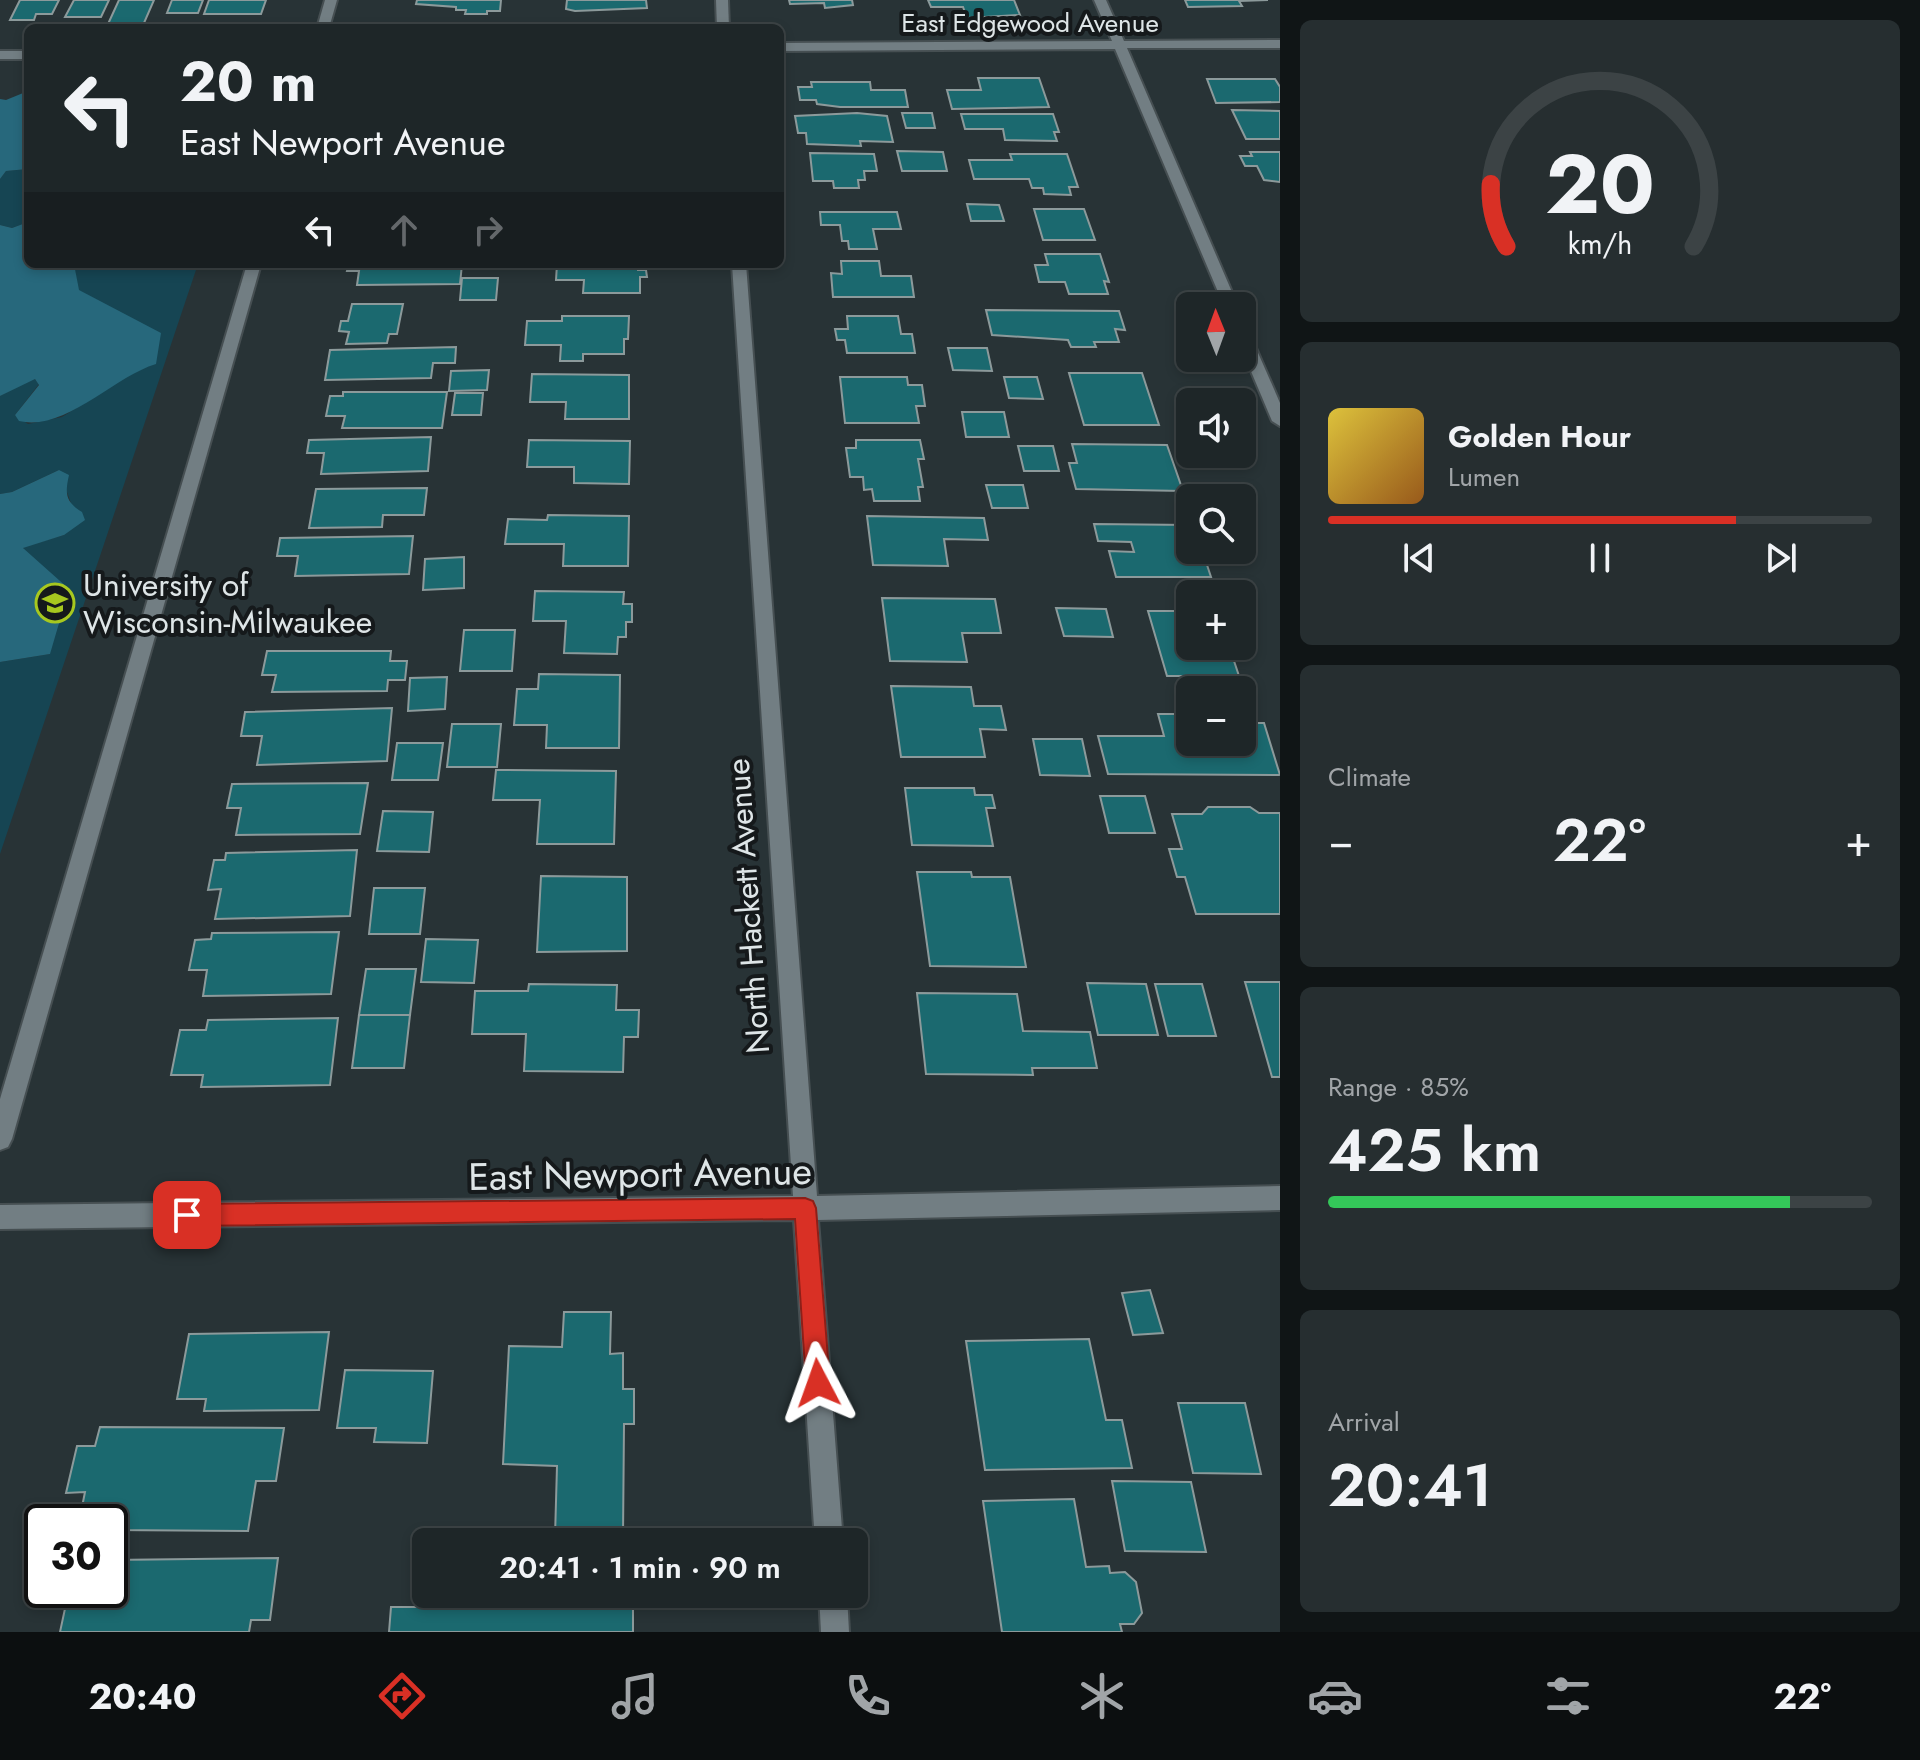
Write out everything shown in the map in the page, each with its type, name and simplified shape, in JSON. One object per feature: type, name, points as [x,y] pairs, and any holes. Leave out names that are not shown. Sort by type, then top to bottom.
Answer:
[{"type":"street","points":[[324,24],[331,0]]},
{"type":"street","points":[[722,0],[723,24]]},
{"type":"street","points":[[1100,0],[1225,292]]},
{"type":"street","name":"East Edgewood Avenue","points":[[784,47],[1280,44]]},
{"type":"street","points":[[0,55],[24,55]]},
{"type":"street","points":[[0,1139],[253,268]]},
{"type":"street","name":"North Hackett Avenue","points":[[739,268],[828,1528]]},
{"type":"street","points":[[1256,365],[1280,421]]},
{"type":"street","name":"East Newport Avenue","points":[[0,1217],[805,1208],[1280,1198]]},
{"type":"street","points":[[834,1608],[835,1632]]},
{"type":"shaded area","points":[[24,93],[24,169],[6,171],[0,179],[0,99],[6,100]]},
{"type":"shaded area","points":[[24,169],[24,224],[12,228],[0,225],[0,179],[6,171]]},
{"type":"shaded area","points":[[24,224],[24,268],[75,268],[79,290],[161,333],[156,364],[54,419],[19,421],[15,415],[39,385],[35,379],[0,396],[0,225],[12,228]]},
{"type":"shaded area","points":[[75,268],[197,268],[0,854],[0,662],[50,654],[23,547],[64,535],[72,506],[59,470],[12,492],[0,494],[0,396],[34,378],[39,384],[15,415],[28,424],[62,417],[138,369],[156,363],[112,309],[78,290]]},
{"type":"shaded area","points":[[59,470],[69,475],[68,496],[85,520],[64,535],[23,548],[69,589],[50,654],[0,662],[0,494],[12,492]]},
{"type":"building","points":[[20,0],[59,0],[52,14],[36,14],[34,20],[10,20]]},
{"type":"building","points":[[74,0],[109,0],[101,17],[65,17]]},
{"type":"building","points":[[119,0],[154,0],[144,23],[108,24]]},
{"type":"building","points":[[172,0],[203,0],[198,13],[167,13]]},
{"type":"building","points":[[209,0],[266,0],[261,14],[204,14]]},
{"type":"building","points":[[417,0],[501,0],[500,11],[465,14],[466,10],[456,10],[456,7],[416,4]]},
{"type":"building","points":[[567,0],[646,0],[647,8],[575,11],[566,9]]},
{"type":"building","points":[[789,0],[852,0],[853,5],[825,8],[824,3],[790,4]]},
{"type":"building","points":[[928,0],[1014,0],[1020,15],[967,18],[963,7],[931,7]]},
{"type":"building","points":[[1185,0],[1268,0],[1239,1],[1242,6],[1188,7]]},
{"type":"building","points":[[978,78],[1039,78],[1049,107],[952,109],[947,90],[981,90]]},
{"type":"building","points":[[1207,79],[1275,79],[1280,87],[1280,102],[1216,103]]},
{"type":"building","points":[[811,82],[870,82],[871,90],[905,90],[908,107],[840,107],[817,104],[816,100],[800,100],[798,87],[812,87]]},
{"type":"building","points":[[1232,110],[1280,111],[1280,139],[1246,139]]},
{"type":"building","points":[[857,113],[887,116],[893,142],[860,141],[861,146],[807,144],[806,133],[798,133],[795,116]]},
{"type":"building","points":[[902,113],[932,113],[935,128],[906,128]]},
{"type":"building","points":[[961,114],[1053,114],[1059,132],[1054,132],[1057,141],[1005,140],[1003,129],[965,129]]},
{"type":"building","points":[[897,151],[943,152],[947,171],[902,171]]},
{"type":"building","points":[[1250,152],[1280,152],[1280,182],[1264,180],[1257,166],[1245,166],[1240,156],[1252,156]]},
{"type":"building","points":[[810,153],[874,154],[877,171],[864,171],[865,180],[858,180],[859,188],[834,188],[833,181],[813,181]]},
{"type":"building","points":[[1010,154],[1067,154],[1078,187],[1069,187],[1071,195],[1044,194],[1043,188],[1032,188],[1029,179],[974,179],[969,160],[1012,160]]},
{"type":"building","points":[[967,204],[999,205],[1004,221],[971,221]]},
{"type":"building","points":[[1034,209],[1084,209],[1095,240],[1043,240]]},
{"type":"building","points":[[820,212],[897,212],[901,229],[873,229],[877,249],[849,249],[848,241],[842,241],[840,225],[821,225]]},
{"type":"building","points":[[1045,254],[1100,254],[1109,282],[1104,281],[1108,294],[1069,294],[1065,282],[1039,282],[1035,265],[1048,265]]},
{"type":"building","points":[[841,261],[879,261],[881,276],[911,276],[914,297],[833,297],[831,273],[842,274]]},
{"type":"building","points":[[348,268],[462,268],[460,284],[357,285],[359,271],[347,271]]},
{"type":"building","points":[[557,268],[638,268],[646,270],[647,277],[640,277],[640,293],[583,293],[584,280],[556,280]]},
{"type":"building","points":[[462,278],[498,278],[496,300],[460,300]]},
{"type":"building","points":[[352,304],[403,304],[397,334],[389,334],[387,343],[346,344],[349,332],[339,331],[341,321],[348,321]]},
{"type":"building","points":[[986,310],[1119,311],[1125,330],[1115,329],[1119,342],[1094,342],[1096,347],[1071,347],[1068,340],[992,335]]},
{"type":"building","points":[[562,316],[629,316],[624,354],[583,354],[583,361],[560,361],[561,345],[525,345],[527,321],[562,321]]},
{"type":"building","points":[[847,316],[898,316],[901,334],[912,334],[915,353],[847,353],[845,340],[837,340],[835,329],[848,329]]},
{"type":"building","points":[[456,347],[455,363],[433,363],[431,378],[325,380],[330,350]]},
{"type":"building","points":[[948,348],[987,348],[992,371],[953,370]]},
{"type":"building","points":[[489,370],[487,390],[449,391],[451,371]]},
{"type":"building","points":[[1069,373],[1142,373],[1159,425],[1084,425]]},
{"type":"building","points":[[532,374],[629,375],[629,419],[565,419],[566,402],[530,402]]},
{"type":"building","points":[[840,377],[907,377],[908,385],[922,385],[925,406],[916,406],[919,423],[845,423]]},
{"type":"building","points":[[1004,377],[1037,377],[1043,399],[1009,398]]},
{"type":"building","points":[[343,392],[447,392],[442,428],[342,428],[345,416],[326,416],[330,396],[343,396]]},
{"type":"building","points":[[455,393],[483,393],[481,415],[452,415]]},
{"type":"building","points":[[962,412],[1004,412],[1009,437],[966,437]]},
{"type":"building","points":[[431,437],[428,471],[321,474],[324,453],[307,453],[309,440]]},
{"type":"building","points":[[529,440],[630,441],[629,484],[574,483],[574,467],[527,467]]},
{"type":"building","points":[[856,440],[920,440],[924,459],[918,459],[923,487],[918,487],[920,501],[874,501],[872,489],[864,490],[863,477],[850,477],[846,448],[856,448]]},
{"type":"building","points":[[1072,444],[1167,445],[1181,484],[1176,484],[1176,491],[1076,489],[1069,463],[1077,463]]},
{"type":"building","points":[[1018,446],[1053,446],[1059,471],[1024,471]]},
{"type":"building","points":[[986,485],[1023,485],[1028,508],[992,508]]},
{"type":"building","points":[[427,488],[424,515],[383,515],[382,527],[309,528],[316,489]]},
{"type":"building","points":[[548,515],[629,516],[628,566],[563,566],[564,544],[505,544],[508,519],[547,520]]},
{"type":"building","points":[[867,516],[984,518],[988,540],[944,539],[948,566],[873,565]]},
{"type":"building","points":[[1094,524],[1176,525],[1176,564],[1207,564],[1211,577],[1116,577],[1109,551],[1134,552],[1131,542],[1098,541]]},
{"type":"building","points":[[413,536],[409,574],[295,576],[298,556],[277,556],[280,538]]},
{"type":"building","points":[[464,557],[464,588],[423,590],[425,559]]},
{"type":"building","points":[[535,591],[624,592],[623,604],[632,604],[632,622],[626,622],[626,637],[618,637],[617,654],[564,653],[566,621],[533,621]]},
{"type":"building","points":[[882,598],[995,599],[1001,633],[962,633],[967,662],[890,661]]},
{"type":"building","points":[[1056,608],[1106,609],[1113,637],[1064,636]]},
{"type":"building","points":[[1148,611],[1176,611],[1176,660],[1234,660],[1239,676],[1176,676],[1167,676]]},
{"type":"building","points":[[464,630],[515,630],[512,671],[460,671]]},
{"type":"building","points":[[267,651],[391,651],[390,661],[407,661],[405,680],[388,680],[387,691],[272,692],[276,675],[262,675]]},
{"type":"building","points":[[539,674],[620,675],[619,748],[546,748],[547,725],[514,725],[517,689],[538,689]]},
{"type":"building","points":[[447,677],[445,709],[408,711],[410,678]]},
{"type":"building","points":[[891,686],[971,687],[974,706],[1001,706],[1006,730],[980,729],[985,757],[901,757]]},
{"type":"building","points":[[392,708],[387,761],[257,765],[262,736],[241,736],[245,712]]},
{"type":"building","points":[[1158,714],[1176,714],[1176,756],[1256,756],[1256,723],[1264,723],[1280,775],[1108,774],[1098,736],[1164,736]]},
{"type":"building","points":[[452,724],[501,724],[497,767],[447,767]]},
{"type":"building","points":[[1033,739],[1082,739],[1090,776],[1040,775]]},
{"type":"building","points":[[397,743],[443,743],[438,780],[392,780]]},
{"type":"building","points":[[496,770],[616,771],[614,844],[537,844],[540,800],[493,800]]},
{"type":"building","points":[[368,783],[360,834],[236,835],[241,808],[227,808],[232,784]]},
{"type":"building","points":[[905,788],[974,788],[975,795],[992,795],[995,808],[986,808],[993,846],[912,845]]},
{"type":"building","points":[[1100,796],[1145,796],[1155,833],[1109,833]]},
{"type":"building","points":[[1208,807],[1250,807],[1259,813],[1280,813],[1280,914],[1196,914],[1185,877],[1177,877],[1169,849],[1182,849],[1172,814],[1202,814]]},
{"type":"building","points":[[383,811],[433,812],[429,852],[377,851]]},
{"type":"building","points":[[357,850],[350,916],[215,919],[221,889],[208,890],[214,860],[225,860],[226,853]]},
{"type":"building","points":[[917,872],[971,872],[972,877],[1010,877],[1026,967],[930,966]]},
{"type":"building","points":[[541,876],[627,877],[627,951],[537,952]]},
{"type":"building","points":[[374,888],[425,888],[420,934],[369,934]]},
{"type":"building","points":[[339,932],[331,994],[203,996],[207,970],[189,970],[195,940],[211,939],[212,933]]},
{"type":"building","points":[[426,939],[478,940],[474,983],[421,982]]},
{"type":"building","points":[[366,969],[416,969],[410,1015],[359,1015]]},
{"type":"building","points":[[1245,982],[1280,982],[1280,1077],[1272,1077]]},
{"type":"building","points":[[1087,983],[1146,984],[1158,1035],[1098,1035]]},
{"type":"building","points":[[529,984],[617,985],[616,1010],[639,1010],[638,1037],[624,1037],[623,1072],[524,1071],[526,1034],[472,1034],[475,991],[528,991]]},
{"type":"building","points":[[1155,984],[1202,984],[1216,1036],[1168,1036]]},
{"type":"building","points":[[917,993],[1017,994],[1023,1031],[1090,1032],[1097,1068],[1032,1068],[1033,1075],[926,1074]]},
{"type":"building","points":[[359,1015],[410,1015],[404,1068],[352,1068]]},
{"type":"building","points":[[338,1018],[330,1085],[201,1087],[203,1075],[171,1075],[180,1030],[206,1030],[208,1020]]},
{"type":"building","points":[[1150,1290],[1163,1333],[1133,1335],[1122,1293]]},
{"type":"building","points":[[564,1312],[611,1312],[610,1354],[623,1353],[623,1389],[634,1389],[634,1424],[624,1424],[623,1528],[555,1528],[557,1466],[503,1464],[509,1346],[562,1347]]},
{"type":"building","points":[[329,1332],[319,1410],[204,1411],[206,1399],[177,1399],[189,1334]]},
{"type":"building","points":[[1089,1339],[1106,1420],[1122,1420],[1132,1468],[985,1470],[966,1341]]},
{"type":"building","points":[[345,1370],[433,1371],[427,1443],[374,1442],[376,1428],[337,1428]]},
{"type":"building","points":[[1178,1403],[1245,1403],[1261,1474],[1193,1473]]},
{"type":"building","points":[[100,1427],[284,1428],[276,1481],[256,1481],[248,1531],[128,1530],[128,1504],[83,1504],[85,1492],[66,1493],[77,1446],[95,1446]]},
{"type":"building","points":[[1112,1481],[1191,1482],[1206,1552],[1125,1551]]},
{"type":"building","points":[[1074,1499],[1086,1567],[1109,1566],[1110,1573],[1125,1572],[1136,1582],[1142,1613],[1134,1624],[1120,1624],[1122,1632],[1002,1632],[983,1501]]},
{"type":"building","points":[[278,1558],[270,1620],[251,1620],[249,1632],[60,1632],[65,1608],[128,1608],[128,1560]]},
{"type":"building","points":[[391,1607],[633,1608],[633,1632],[389,1632]]},
{"type":"place","name":"University of Wisconsin-Milwaukee","points":[[55,603]]},
{"type":"route","points":[[187,1215],[805,1208],[818,1383]]}]
